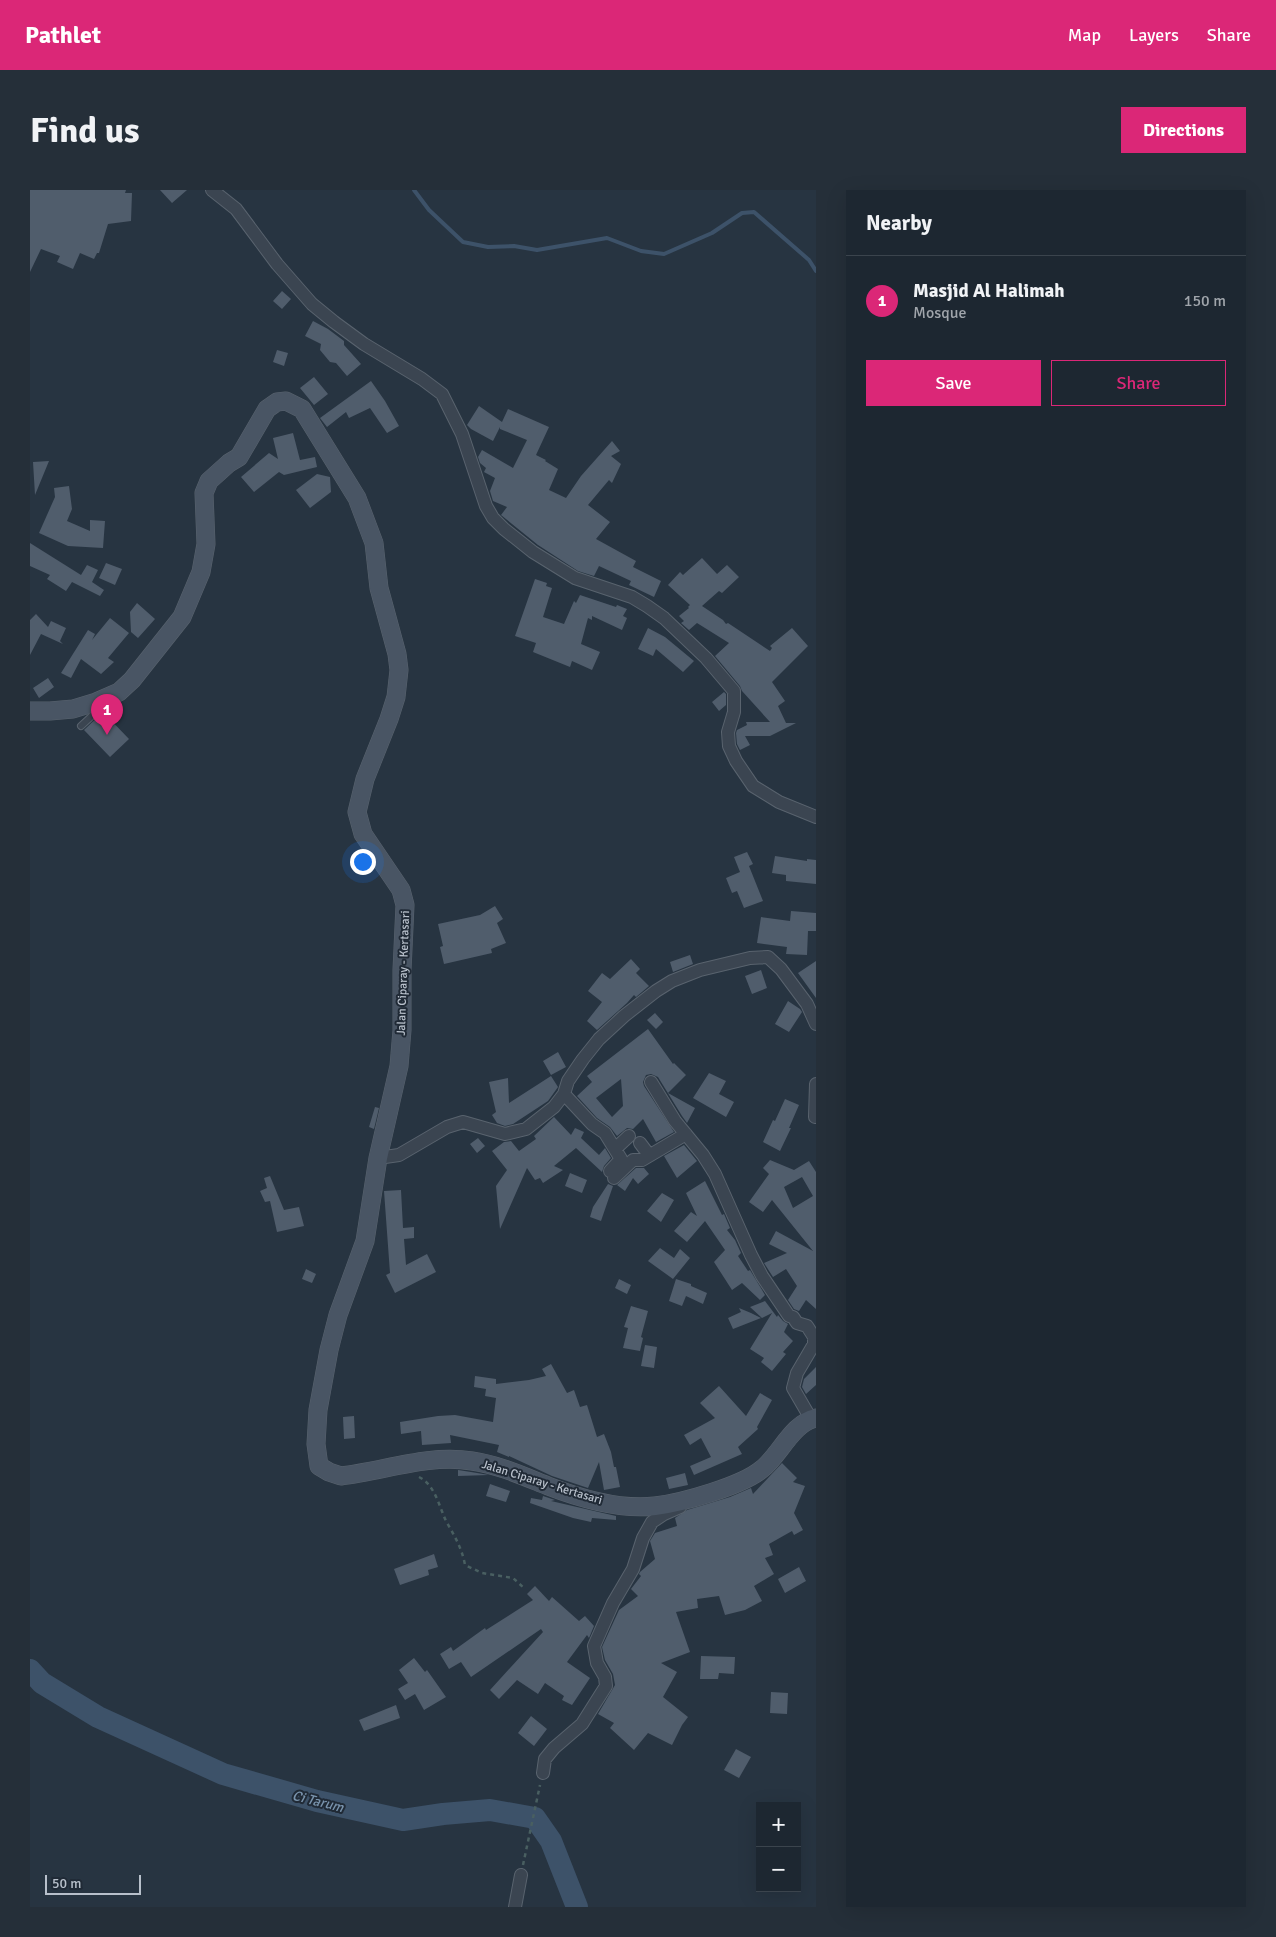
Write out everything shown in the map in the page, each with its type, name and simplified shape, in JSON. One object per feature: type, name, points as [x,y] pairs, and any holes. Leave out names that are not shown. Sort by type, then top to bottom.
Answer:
[{"type":"main road","name":"Jalan Ciparay - Kertasari","points":[[30,711],[73,709],[119,692],[132,680],[182,617],[201,572],[206,544],[204,493],[210,481],[229,463],[240,457],[267,409],[278,402],[286,401],[302,409],[357,498],[370,527],[374,543],[379,588],[396,654],[398,670],[396,697],[365,780],[356,812],[363,834],[401,890],[405,905],[402,1030],[395,1087],[378,1158],[365,1241],[338,1315],[329,1350],[318,1410],[316,1444],[319,1466],[341,1476],[443,1458],[458,1459],[496,1466],[576,1495],[624,1506],[654,1506],[724,1488],[753,1475],[774,1458],[803,1424],[814,1418]]},
{"type":"street","points":[[212,190],[236,210],[312,304],[364,344],[422,379],[442,394],[462,434],[486,506],[493,518],[504,529],[533,552],[575,578],[632,597],[647,606],[664,618],[706,658],[734,691],[734,712],[728,732],[729,746],[747,778],[753,786],[772,798],[816,818]]},
{"type":"street","points":[[378,1158],[399,1155],[447,1127],[463,1122],[505,1134],[526,1129],[554,1107],[564,1094],[568,1081],[583,1059],[599,1039],[624,1016],[656,990],[672,981],[700,970],[750,958],[768,957],[781,969],[807,1004],[816,1024]]},
{"type":"street","points":[[651,1082],[674,1121],[703,1155],[719,1181],[736,1226],[762,1276],[789,1316],[793,1317],[797,1323],[807,1326],[814,1337],[814,1344],[797,1373],[793,1388],[814,1418]]},
{"type":"street","points":[[815,1117],[816,1084]]},
{"type":"street","points":[[564,1094],[592,1124],[604,1133],[621,1159],[612,1175],[633,1160],[642,1160],[686,1134]]},
{"type":"street","points":[[615,1149],[635,1139],[649,1155]]},
{"type":"street","points":[[543,1773],[545,1759],[554,1748],[582,1724],[606,1686],[605,1676],[597,1663],[594,1646],[614,1603],[633,1569],[643,1538],[652,1522],[684,1505],[691,1498]]},
{"type":"street","points":[[515,1907],[521,1875]]},
{"type":"lane","points":[[81,726],[94,714],[96,702]]},
{"type":"path","points":[[417,1471],[417,1476],[424,1480],[438,1501],[461,1550],[464,1565],[482,1573],[513,1578],[524,1588]]},
{"type":"path","points":[[521,1875],[543,1773]]},
{"type":"building","points":[[30,190],[126,190],[125,193],[132,193],[131,221],[108,224],[99,253],[97,253],[94,259],[80,253],[73,269],[57,262],[60,256],[41,249],[30,272]]},
{"type":"building","points":[[160,190],[187,190],[172,203]]},
{"type":"building","points":[[282,291],[291,299],[282,309],[273,301]]},
{"type":"building","points":[[313,321],[344,341],[344,345],[361,364],[347,376],[336,363],[330,362],[320,350],[321,344],[305,336]]},
{"type":"building","points":[[277,350],[288,353],[284,366],[273,362]]},
{"type":"building","points":[[314,377],[328,394],[314,405],[300,388]]},
{"type":"building","points":[[371,381],[399,426],[387,433],[370,408],[349,418],[346,412],[327,427],[320,418]]},
{"type":"building","points":[[479,406],[502,422],[508,409],[549,427],[536,455],[558,469],[549,490],[566,498],[581,476],[612,441],[620,451],[611,456],[621,464],[612,483],[609,480],[588,505],[610,522],[596,539],[636,561],[633,567],[661,581],[654,597],[629,585],[631,581],[599,566],[594,576],[578,571],[538,545],[501,515],[507,507],[493,501],[490,491],[495,478],[484,472],[486,468],[480,463],[478,457],[482,450],[513,468],[527,440],[500,429],[500,427],[493,441],[471,429],[467,425]]},
{"type":"building","points":[[293,433],[300,460],[315,457],[317,467],[284,475],[279,472],[254,492],[241,477],[269,453],[278,459],[273,438]]},
{"type":"building","points":[[49,461],[35,495],[33,462]]},
{"type":"building","points":[[317,474],[330,477],[331,492],[310,508],[296,490]]},
{"type":"building","points":[[69,486],[72,509],[67,521],[90,531],[90,520],[105,521],[103,548],[68,546],[39,533],[55,497],[54,488]]},
{"type":"building","points":[[30,543],[81,575],[87,565],[98,570],[92,582],[104,590],[100,596],[72,582],[66,591],[47,579],[50,575],[30,566]]},
{"type":"building","points":[[702,558],[717,574],[727,565],[739,577],[722,593],[719,591],[702,606],[726,624],[728,623],[770,651],[772,648],[770,646],[792,628],[808,646],[772,682],[785,701],[778,706],[786,723],[796,723],[770,736],[745,736],[750,745],[740,750],[737,744],[737,730],[747,725],[746,722],[770,722],[742,691],[715,656],[729,643],[697,623],[689,630],[681,623],[684,621],[679,616],[690,605],[668,585],[680,572],[683,575]]},
{"type":"building","points":[[106,563],[122,569],[115,585],[99,578]]},
{"type":"building","points":[[535,579],[547,583],[546,586],[552,588],[543,617],[564,624],[574,601],[576,603],[580,595],[627,609],[623,616],[627,618],[622,630],[592,616],[592,620],[588,618],[581,644],[600,652],[592,670],[572,661],[570,667],[533,652],[536,643],[515,636]]},
{"type":"building","points":[[137,603],[155,619],[138,638],[131,632],[130,612]]},
{"type":"building","points":[[36,614],[48,627],[51,621],[66,628],[60,641],[63,644],[41,634],[30,655],[30,620]]},
{"type":"building","points":[[110,618],[129,633],[108,658],[114,662],[101,674],[81,659],[71,678],[61,673],[88,630],[95,634],[92,640]]},
{"type":"building","points":[[648,628],[665,637],[694,661],[683,672],[656,649],[653,656],[638,649]]},
{"type":"building","points":[[48,678],[54,687],[39,698],[33,688]]},
{"type":"building","points":[[724,692],[726,694],[726,705],[719,711],[712,702]]},
{"type":"building","points":[[103,712],[129,739],[110,757],[84,730]]},
{"type":"building","points":[[747,852],[753,864],[749,866],[763,901],[744,908],[737,891],[732,893],[726,878],[740,872],[734,857]]},
{"type":"building","points":[[775,856],[807,861],[807,859],[816,860],[816,884],[786,881],[786,875],[772,873]]},
{"type":"building","points":[[495,906],[503,919],[497,923],[506,943],[491,949],[492,953],[444,964],[440,947],[443,946],[438,924],[480,915]]},
{"type":"building","points":[[791,911],[816,913],[816,931],[808,931],[807,955],[786,954],[787,947],[757,943],[761,917],[790,921]]},
{"type":"building","points":[[690,955],[693,964],[673,972],[670,962]]},
{"type":"building","points":[[631,959],[640,969],[636,973],[649,986],[636,997],[634,995],[597,1030],[587,1021],[602,1002],[588,991],[602,973],[610,979]]},
{"type":"building","points":[[816,961],[816,998],[798,973]]},
{"type":"building","points":[[761,970],[767,988],[752,994],[745,976]]},
{"type":"building","points":[[788,1001],[802,1012],[789,1032],[775,1024]]},
{"type":"building","points":[[655,1013],[663,1022],[656,1029],[647,1020]]},
{"type":"building","points":[[648,1029],[673,1064],[686,1075],[668,1093],[695,1108],[687,1123],[682,1116],[658,1077],[651,1074],[646,1075],[643,1082],[644,1086],[674,1132],[656,1142],[643,1119],[633,1129],[627,1128],[617,1136],[577,1096],[592,1082],[587,1076]],"holes":[[[621,1079],[623,1106],[612,1117],[596,1098]]]},
{"type":"building","points":[[558,1052],[566,1067],[551,1075],[543,1061]]},
{"type":"building","points":[[709,1073],[726,1081],[719,1094],[734,1102],[726,1117],[693,1098]]},
{"type":"building","points":[[551,1076],[558,1087],[548,1101],[513,1124],[505,1126],[497,1123],[492,1115],[496,1112],[489,1082],[508,1078],[509,1103]]},
{"type":"building","points":[[785,1099],[799,1105],[780,1151],[763,1142]]},
{"type":"building","points":[[375,1107],[379,1108],[374,1129],[369,1127]]},
{"type":"building","points":[[554,1117],[571,1135],[575,1128],[584,1132],[581,1138],[599,1155],[605,1148],[611,1158],[604,1166],[602,1172],[576,1148],[554,1166],[563,1170],[543,1183],[540,1178],[535,1180],[527,1168],[500,1229],[496,1186],[507,1170],[492,1151],[504,1142],[511,1141],[519,1151],[536,1139],[534,1136]]},
{"type":"building","points":[[478,1138],[485,1146],[477,1153],[470,1144]]},
{"type":"building","points":[[684,1145],[697,1161],[677,1178],[664,1156]]},
{"type":"building","points":[[770,1160],[794,1170],[809,1161],[816,1172],[816,1309],[806,1300],[799,1311],[794,1309],[788,1300],[797,1286],[786,1269],[773,1277],[764,1263],[787,1253],[769,1244],[776,1231],[813,1251],[772,1200],[763,1212],[749,1202],[769,1174],[763,1168]],"holes":[[[802,1177],[813,1196],[793,1208],[784,1187]]]},
{"type":"building","points":[[636,1168],[644,1168],[649,1174],[638,1184],[633,1178],[625,1191],[617,1185]]},
{"type":"building","points":[[570,1173],[587,1180],[582,1193],[565,1186]]},
{"type":"building","points":[[270,1176],[284,1210],[299,1207],[304,1226],[277,1232],[270,1201],[265,1202],[260,1191],[267,1188],[264,1178]]},
{"type":"building","points":[[705,1181],[722,1215],[724,1214],[730,1228],[727,1230],[735,1240],[741,1253],[738,1256],[748,1271],[750,1270],[765,1295],[760,1300],[742,1283],[732,1290],[714,1262],[725,1250],[705,1221],[687,1242],[674,1231],[691,1212],[697,1216],[686,1193]]},
{"type":"building","points":[[608,1184],[613,1186],[601,1221],[590,1217],[593,1207]]},
{"type":"building","points":[[401,1190],[403,1228],[414,1227],[414,1238],[404,1239],[406,1265],[427,1254],[436,1272],[395,1293],[386,1275],[390,1273],[384,1191]]},
{"type":"building","points":[[662,1193],[674,1200],[661,1222],[647,1211]]},
{"type":"building","points":[[660,1248],[674,1258],[680,1249],[690,1258],[673,1279],[648,1261]]},
{"type":"building","points":[[306,1269],[316,1274],[312,1283],[302,1279]]},
{"type":"building","points":[[619,1279],[631,1285],[627,1294],[615,1288]]},
{"type":"building","points":[[676,1279],[691,1284],[691,1286],[707,1293],[703,1304],[686,1296],[682,1306],[669,1301]]},
{"type":"building","points":[[765,1301],[777,1317],[778,1315],[788,1324],[784,1332],[793,1341],[783,1352],[786,1354],[772,1371],[761,1362],[764,1358],[750,1349],[772,1313],[762,1318],[750,1307]]},
{"type":"building","points":[[631,1306],[648,1311],[641,1337],[643,1338],[640,1351],[623,1348],[628,1328],[624,1327]]},
{"type":"building","points":[[739,1308],[761,1318],[733,1329],[728,1318],[741,1312]]},
{"type":"building","points":[[645,1345],[657,1347],[654,1368],[641,1366]]},
{"type":"building","points":[[551,1364],[567,1393],[574,1390],[580,1407],[587,1405],[597,1437],[604,1434],[614,1467],[616,1467],[620,1487],[604,1490],[599,1462],[588,1488],[552,1476],[497,1452],[499,1445],[450,1435],[451,1443],[422,1445],[421,1431],[401,1434],[400,1422],[438,1416],[455,1415],[493,1422],[496,1398],[485,1396],[486,1389],[474,1387],[475,1376],[496,1379],[496,1384],[529,1380],[546,1376],[542,1369]]},
{"type":"building","points":[[816,1367],[816,1385],[806,1394],[802,1387],[804,1379]]},
{"type":"building","points":[[719,1386],[746,1416],[760,1393],[772,1400],[757,1427],[758,1429],[738,1447],[742,1454],[694,1475],[690,1466],[711,1457],[701,1438],[690,1445],[684,1435],[715,1418],[700,1403]]},
{"type":"building","points":[[354,1416],[355,1438],[344,1439],[343,1417]]},
{"type":"building","points":[[782,1463],[797,1478],[793,1482],[805,1486],[794,1513],[803,1530],[794,1535],[792,1531],[769,1544],[773,1555],[765,1558],[774,1574],[754,1586],[762,1601],[745,1610],[725,1615],[719,1596],[697,1599],[698,1608],[676,1612],[690,1652],[661,1663],[677,1672],[663,1697],[688,1717],[672,1745],[648,1733],[634,1750],[610,1728],[614,1723],[598,1714],[615,1685],[613,1674],[605,1660],[602,1647],[619,1610],[638,1596],[631,1589],[641,1576],[640,1572],[655,1559],[650,1541],[655,1533],[677,1526],[675,1518],[687,1510],[730,1497],[751,1488],[753,1494]]},
{"type":"building","points":[[458,1470],[471,1472],[489,1475],[458,1476]]},
{"type":"building","points":[[685,1473],[688,1485],[669,1489],[666,1478]]},
{"type":"building","points":[[490,1484],[510,1491],[506,1502],[486,1496]]},
{"type":"building","points":[[543,1496],[555,1500],[551,1501],[616,1516],[616,1520],[592,1518],[591,1522],[573,1518],[530,1503],[531,1498],[542,1500]]},
{"type":"building","points":[[434,1554],[438,1567],[428,1570],[429,1575],[400,1585],[394,1569]]},
{"type":"building","points":[[799,1567],[806,1581],[785,1593],[778,1579]]},
{"type":"building","points":[[535,1586],[549,1601],[552,1597],[579,1621],[585,1616],[594,1626],[589,1638],[587,1635],[567,1662],[590,1678],[572,1705],[562,1700],[564,1696],[545,1683],[538,1694],[517,1680],[499,1699],[490,1690],[543,1632],[541,1629],[471,1677],[461,1662],[449,1669],[440,1654],[451,1647],[453,1651],[485,1628],[486,1630],[533,1600],[527,1594]]},
{"type":"building","points":[[701,1656],[735,1657],[734,1674],[719,1673],[718,1679],[700,1679]]},
{"type":"building","points":[[414,1658],[425,1672],[427,1670],[446,1697],[424,1710],[415,1694],[405,1700],[398,1689],[408,1683],[399,1670]]},
{"type":"building","points":[[771,1692],[788,1693],[787,1714],[770,1713]]},
{"type":"building","points":[[396,1705],[400,1718],[364,1731],[359,1720]]},
{"type":"building","points":[[531,1716],[547,1729],[534,1746],[518,1733]]},
{"type":"building","points":[[736,1749],[751,1757],[739,1778],[724,1770]]},
{"type":"waterway","points":[[414,190],[429,210],[463,242],[488,247],[514,246],[537,250],[607,238],[641,251],[664,254],[712,233],[742,213],[754,212],[809,260],[816,271]]},
{"type":"waterway","name":"Ci Tarum","points":[[30,1670],[42,1683],[98,1717],[223,1774],[317,1801],[403,1820],[490,1810],[535,1818],[551,1841],[577,1907]]},
{"type":"place","name":"Masjid Al Halimah","points":[[107,735]]}]
